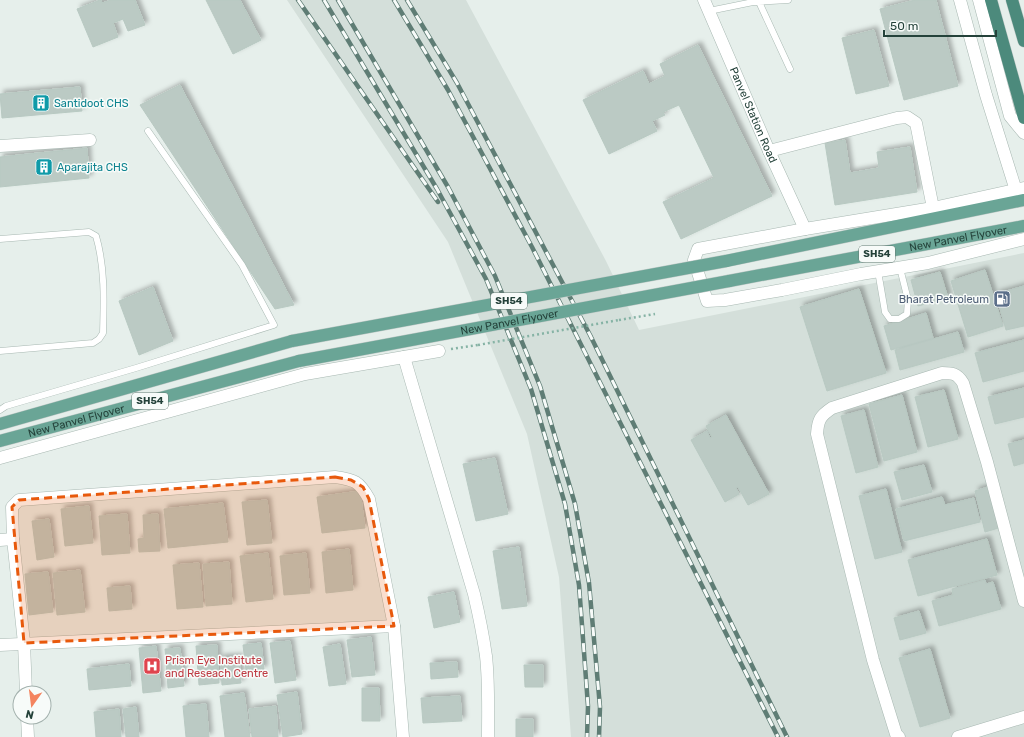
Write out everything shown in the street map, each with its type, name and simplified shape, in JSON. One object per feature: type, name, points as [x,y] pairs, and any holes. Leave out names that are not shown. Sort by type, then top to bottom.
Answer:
[{"type":"highway","points":[[991,0],[1024,118]]},
{"type":"highway","points":[[1012,0],[1024,41]]},
{"type":"main road","name":"New Panvel Flyover","points":[[0,424],[292,341],[726,261],[1021,195]]},
{"type":"main road","name":"New Panvel Flyover","points":[[0,441],[299,361],[1024,226]]},
{"type":"street","name":"Panvel Station Road","points":[[704,0],[769,151],[805,229]]},
{"type":"street","points":[[960,0],[986,95],[1021,195],[805,229],[698,249],[694,260],[707,300],[725,300],[928,263],[1024,239]]},
{"type":"street","points":[[979,0],[1010,116],[1024,133]]},
{"type":"street","points":[[769,151],[897,118],[907,117],[916,123],[933,208]]},
{"type":"street","points":[[0,146],[90,140]]},
{"type":"street","points":[[0,458],[305,374],[439,351]]},
{"type":"street","points":[[404,357],[474,594],[481,624],[486,656],[488,737]]},
{"type":"street","points":[[899,737],[896,734],[873,660],[817,434],[818,424],[822,415],[832,408],[942,373],[952,373],[959,377],[963,383],[987,462],[1024,601]]},
{"type":"street","points":[[26,685],[24,643],[13,539],[12,507],[19,500],[335,477],[351,480],[362,487],[369,499],[394,626],[403,737]]},
{"type":"street","points":[[0,540],[13,539]]},
{"type":"street","points":[[0,645],[394,626]]},
{"type":"street","points":[[958,737],[1024,717]]},
{"type":"street","points":[[27,725],[28,737]]},
{"type":"lane","points":[[708,11],[753,2],[788,0]]},
{"type":"lane","points":[[759,2],[790,69]]},
{"type":"lane","points":[[0,410],[6,406],[136,368],[274,325],[242,265],[148,131]]},
{"type":"lane","points":[[0,239],[89,232],[96,236],[99,246],[104,287],[103,333],[99,339],[93,343],[0,351]]},
{"type":"lane","points":[[878,271],[885,312],[890,319],[899,319],[907,314],[908,300],[900,268]]},
{"type":"path","points":[[439,351],[655,314]]},
{"type":"highlighted area","points":[[335,477],[351,480],[363,487],[369,499],[394,626],[24,643],[12,507],[19,500]]},
{"type":"shaded area","points":[[287,0],[466,0],[606,261],[639,330],[1024,253],[1024,737],[571,737],[559,577],[527,434],[448,242]]},
{"type":"building","points":[[100,0],[102,3],[111,0],[135,0],[145,25],[128,31],[123,19],[113,23],[118,37],[93,47],[77,9]]},
{"type":"building","points":[[206,0],[240,0],[261,40],[233,54]]},
{"type":"building","points":[[915,0],[936,0],[958,86],[904,100],[880,9]]},
{"type":"building","points":[[874,30],[889,86],[856,94],[842,38]]},
{"type":"building","points":[[698,45],[772,196],[681,239],[663,202],[714,178],[679,105],[663,112],[665,115],[652,121],[657,131],[609,154],[583,100],[643,71],[649,84],[665,76],[660,64]]},
{"type":"building","points":[[180,85],[294,305],[275,309],[140,105]]},
{"type":"building","name":"Santidoot CHS","points":[[80,87],[82,111],[2,118],[0,94]]},
{"type":"building","points":[[845,140],[850,173],[879,168],[877,152],[910,147],[917,192],[835,205],[825,143]]},
{"type":"building","name":"Aparajita CHS","points":[[87,148],[89,178],[0,187],[0,157]]},
{"type":"building","points":[[985,270],[1003,326],[968,337],[951,281]]},
{"type":"building","points":[[940,272],[948,298],[918,306],[911,280]]},
{"type":"building","points":[[1024,286],[1024,326],[1006,330],[996,294]]},
{"type":"building","points":[[153,287],[173,341],[139,355],[119,301]]},
{"type":"building","points":[[859,289],[886,373],[827,391],[800,307]]},
{"type":"building","points":[[926,313],[933,338],[891,350],[884,326]]},
{"type":"building","points":[[958,332],[964,352],[900,370],[895,350]]},
{"type":"building","points":[[1024,340],[1024,371],[983,382],[975,353]]},
{"type":"building","points":[[1024,388],[1024,417],[995,424],[988,397]]},
{"type":"building","points":[[944,390],[958,439],[928,447],[915,397]]},
{"type":"building","points":[[902,395],[917,452],[884,461],[869,404]]},
{"type":"building","points":[[864,410],[878,467],[856,473],[841,416]]},
{"type":"building","points":[[726,415],[769,494],[748,505],[738,487],[736,488],[739,494],[725,502],[691,440],[707,431],[710,438],[712,437],[706,426]]},
{"type":"building","points":[[1024,440],[1024,463],[1014,466],[1008,444]]},
{"type":"building","points":[[495,458],[508,514],[476,521],[463,464]]},
{"type":"building","points":[[924,465],[932,492],[902,500],[894,472]]},
{"type":"building","points":[[991,486],[1002,527],[985,532],[975,491]]},
{"type":"building","points":[[886,489],[902,552],[875,559],[859,496]]},
{"type":"building","points":[[360,491],[365,528],[322,533],[317,497]]},
{"type":"building","points":[[942,497],[945,505],[974,498],[980,522],[904,541],[896,509]]},
{"type":"building","points":[[267,500],[272,543],[247,545],[242,502]]},
{"type":"building","points":[[223,503],[228,542],[168,548],[164,509]]},
{"type":"building","points":[[89,506],[93,543],[65,546],[61,509]]},
{"type":"building","points":[[127,514],[130,553],[102,555],[99,516]]},
{"type":"building","points":[[158,514],[160,551],[139,552],[138,539],[144,538],[143,515]]},
{"type":"building","points":[[49,519],[54,557],[37,560],[32,521]]},
{"type":"building","points":[[987,539],[997,575],[918,596],[908,560]]},
{"type":"building","points":[[519,547],[527,606],[502,609],[493,551]]},
{"type":"building","points":[[349,549],[353,590],[326,593],[322,552]]},
{"type":"building","points":[[268,553],[273,599],[246,602],[240,556]]},
{"type":"building","points":[[306,553],[310,593],[284,595],[280,556]]},
{"type":"building","points":[[229,562],[232,604],[206,606],[203,564]]},
{"type":"building","points":[[199,563],[203,607],[177,609],[173,565]]},
{"type":"building","points":[[80,570],[85,612],[57,615],[53,573]]},
{"type":"building","points":[[48,572],[53,612],[29,615],[25,574]]},
{"type":"building","points":[[985,580],[986,584],[993,582],[1001,609],[939,626],[932,601],[953,595],[952,589]]},
{"type":"building","points":[[130,586],[132,609],[109,611],[107,588]]},
{"type":"building","points":[[454,592],[460,622],[434,628],[428,597]]},
{"type":"building","points":[[919,611],[926,633],[900,640],[894,618]]},
{"type":"building","points":[[371,637],[375,675],[352,677],[347,640]]},
{"type":"building","points":[[290,641],[296,680],[275,683],[270,643]]},
{"type":"building","points":[[261,643],[264,669],[246,671],[243,645]]},
{"type":"building","points":[[340,644],[346,684],[329,686],[323,647]]},
{"type":"building","points":[[217,645],[219,683],[199,685],[196,646]]},
{"type":"building","points":[[156,646],[161,691],[143,693],[139,648]]},
{"type":"building","points":[[180,648],[184,686],[168,688],[165,649]]},
{"type":"building","points":[[930,649],[950,718],[920,727],[899,658]]},
{"type":"building","points":[[239,657],[241,683],[222,685],[220,658]]},
{"type":"building","points":[[457,662],[458,677],[431,679],[430,663]]},
{"type":"building","points":[[129,664],[131,686],[89,690],[87,669]]},
{"type":"building","points":[[524,665],[543,665],[543,687],[525,687]]},
{"type":"building","points":[[362,688],[379,688],[380,721],[362,721]]},
{"type":"building","points":[[297,692],[302,734],[283,737],[277,695]]},
{"type":"building","points":[[244,693],[250,737],[225,737],[220,696]]},
{"type":"building","points":[[460,696],[462,721],[423,723],[421,698]]},
{"type":"building","points":[[206,704],[209,737],[186,737],[183,706]]},
{"type":"building","points":[[276,706],[278,737],[252,737],[249,709]]},
{"type":"building","points":[[136,707],[139,737],[126,737],[123,709]]},
{"type":"building","points":[[119,709],[121,737],[96,737],[94,712]]},
{"type":"building","points":[[516,719],[533,719],[533,737],[516,737]]},
{"type":"railway","points":[[298,0],[438,202]]},
{"type":"railway","points":[[324,0],[437,189],[486,279],[531,389],[565,504],[579,585],[588,706],[587,737]]},
{"type":"railway","points":[[338,0],[448,187],[495,276],[540,386],[575,504],[589,583],[600,707],[599,737]]},
{"type":"railway","points":[[394,0],[448,90],[532,247],[778,737]]},
{"type":"railway","points":[[407,0],[457,83],[590,335],[787,737]]},
{"type":"place","name":"Santidoot CHS","points":[[41,103]]},
{"type":"place","name":"Aparajita CHS","points":[[44,167]]},
{"type":"place","name":"Bharat Petroleum","points":[[1002,299]]},
{"type":"place","name":"Prism Eye Institute and Reseach Centre","points":[[152,666]]}]
